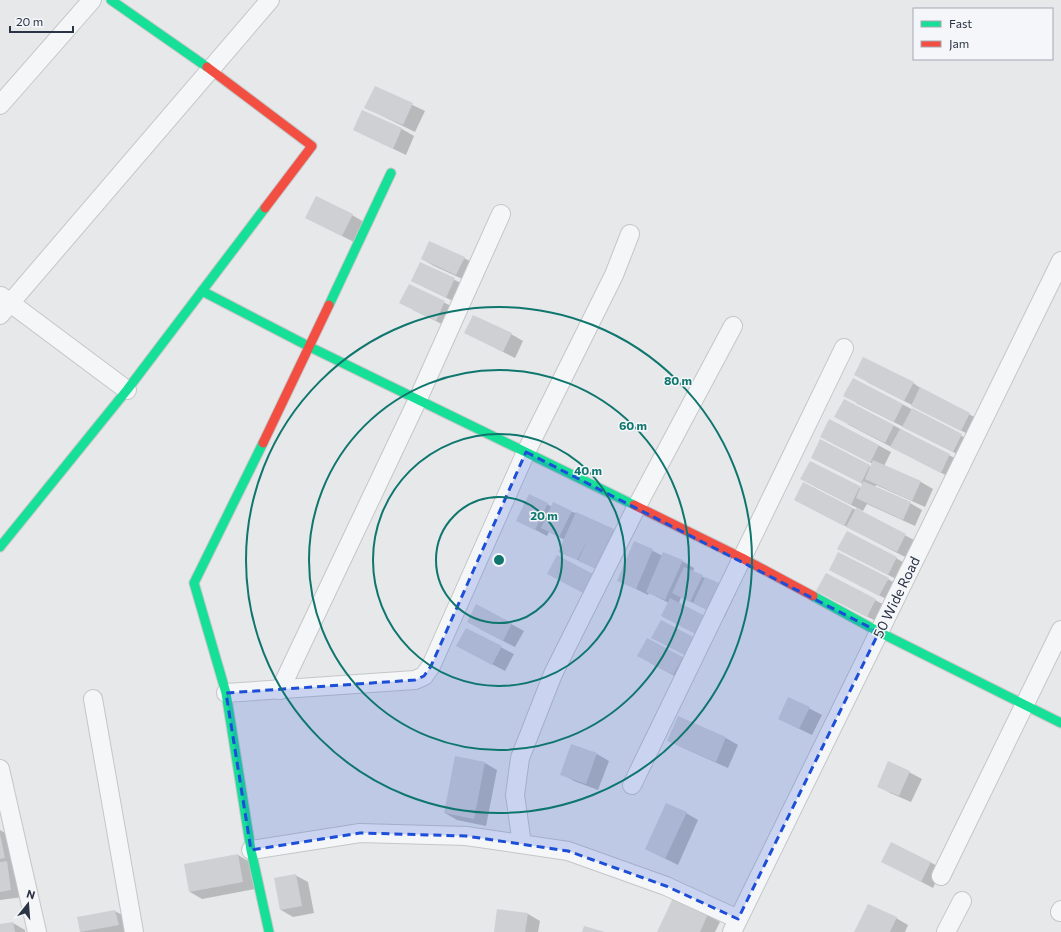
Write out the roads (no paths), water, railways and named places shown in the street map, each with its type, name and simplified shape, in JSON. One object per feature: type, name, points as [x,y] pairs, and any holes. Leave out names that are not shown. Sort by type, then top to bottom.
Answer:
[{"type":"street","points":[[0,105],[92,0]]},
{"type":"street","points":[[0,547],[127,390],[312,146],[211,70],[111,0]]},
{"type":"street","points":[[127,390],[3,304],[211,70],[270,0]]},
{"type":"street","points":[[269,932],[251,850],[226,693],[194,583],[310,347],[391,173]]},
{"type":"street","points":[[280,690],[418,399],[501,214]]},
{"type":"street","points":[[226,693],[415,680],[424,676],[432,666],[526,452],[614,275],[630,234]]},
{"type":"street","name":"50 Wide Road","points":[[735,926],[1061,261]]},
{"type":"street","points":[[202,291],[310,347],[742,558],[879,632],[1061,723]]},
{"type":"street","points":[[522,844],[515,795],[520,758],[553,674],[637,506],[733,326]]},
{"type":"street","points":[[632,785],[844,348]]},
{"type":"street","points":[[941,876],[1061,630]]},
{"type":"street","points":[[93,699],[134,932]]},
{"type":"street","points":[[0,769],[38,932]]},
{"type":"street","points":[[251,850],[360,833],[466,836],[568,851],[666,886],[735,926]]},
{"type":"street","points":[[946,932],[962,901]]}]
